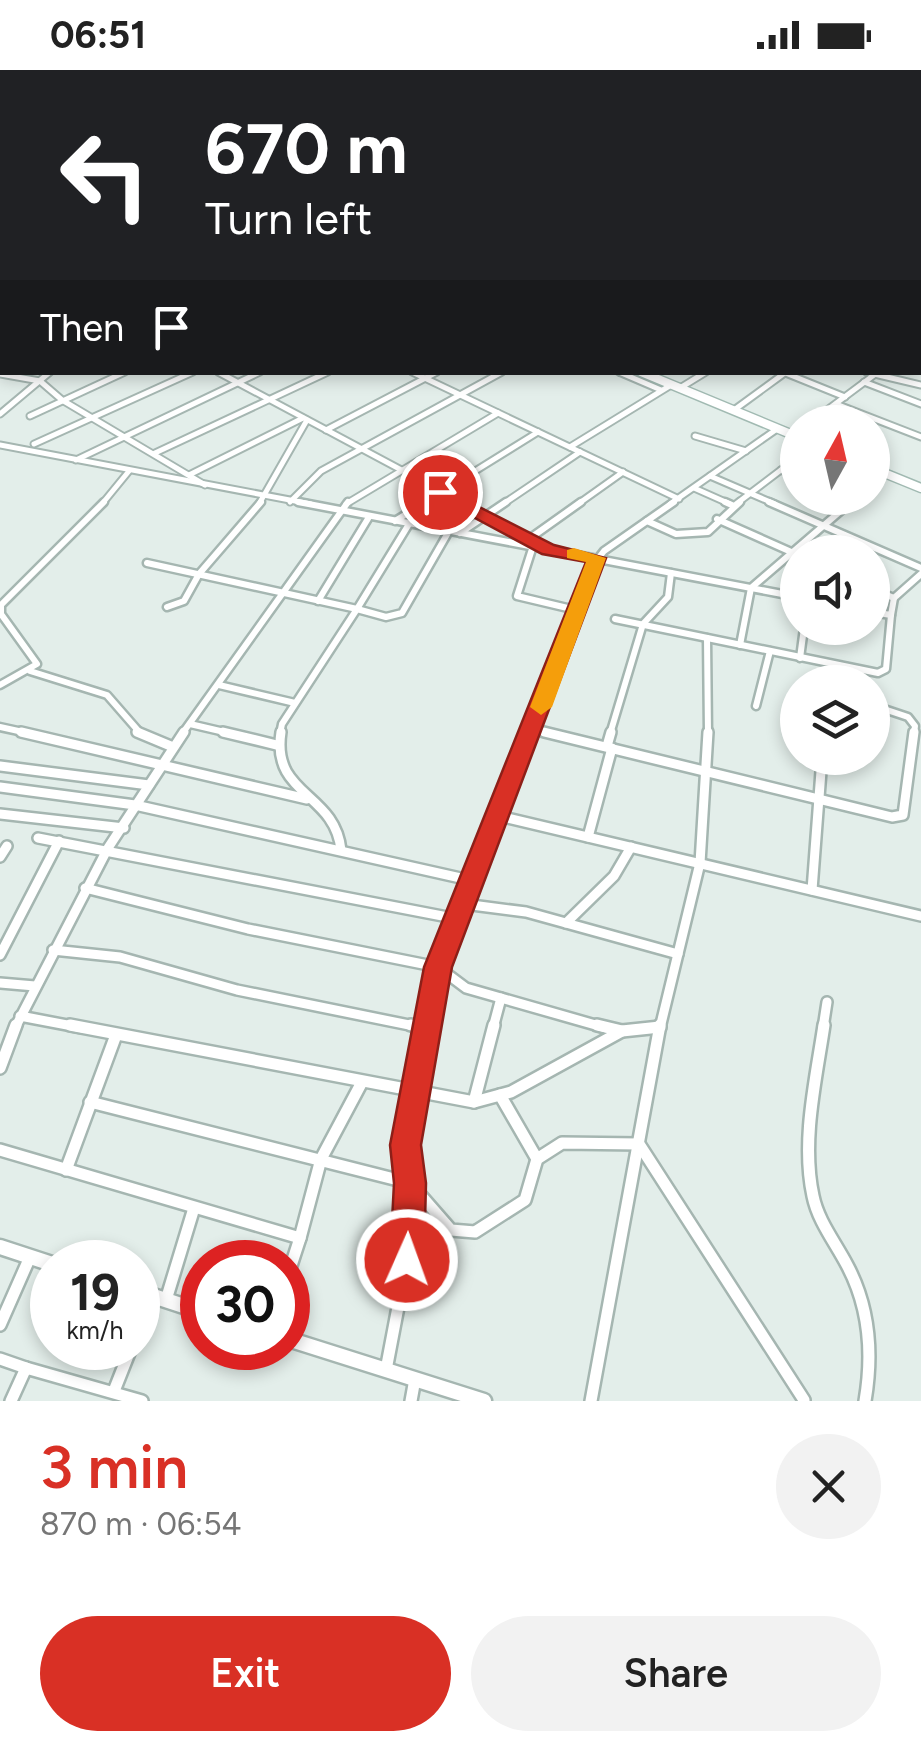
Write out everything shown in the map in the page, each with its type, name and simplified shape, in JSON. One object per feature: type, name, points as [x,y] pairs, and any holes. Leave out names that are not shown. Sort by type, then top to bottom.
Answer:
[{"type":"main road","points":[[647,375],[780,430]]},
{"type":"main road","points":[[890,475],[921,488]]},
{"type":"street","points":[[6,375],[40,381],[62,400],[209,487]]},
{"type":"street","points":[[0,414],[47,375]]},
{"type":"street","points":[[40,381],[53,375]]},
{"type":"street","points":[[30,416],[118,375]]},
{"type":"street","points":[[34,444],[186,375]]},
{"type":"street","points":[[223,375],[549,550],[780,594]]},
{"type":"street","points":[[76,460],[254,375]]},
{"type":"street","points":[[154,453],[322,375]]},
{"type":"street","points":[[418,375],[678,499]]},
{"type":"street","points":[[326,430],[432,375]]},
{"type":"street","points":[[290,502],[321,471],[497,375]]},
{"type":"street","points":[[629,375],[671,388]]},
{"type":"street","points":[[570,447],[699,375]]},
{"type":"street","points":[[734,410],[782,375]]},
{"type":"street","points":[[790,375],[845,397]]},
{"type":"street","points":[[836,404],[874,375]]},
{"type":"street","points":[[880,375],[921,384]]},
{"type":"street","points":[[864,382],[921,404]]},
{"type":"street","points":[[836,404],[921,437]]},
{"type":"street","points":[[0,1068],[20,1016],[108,848],[160,765],[348,502],[498,413]]},
{"type":"street","points":[[189,474],[305,419]]},
{"type":"street","points":[[167,607],[184,601],[200,574],[264,498],[305,419]]},
{"type":"street","points":[[386,1370],[407,1260],[410,1183],[406,1145],[412,1091],[438,967],[596,558],[777,429]]},
{"type":"street","points":[[395,522],[538,432]]},
{"type":"street","points":[[694,436],[746,451]]},
{"type":"street","points":[[0,445],[521,544],[531,542],[623,472]]},
{"type":"street","points":[[460,533],[580,452]]},
{"type":"street","points":[[0,685],[37,664],[1,614],[1,605],[96,511],[129,471]]},
{"type":"street","points":[[648,520],[676,534],[698,536],[780,471]]},
{"type":"street","points":[[710,476],[843,535]]},
{"type":"street","points":[[694,488],[734,506]]},
{"type":"street","points":[[813,535],[834,515]]},
{"type":"street","points":[[318,601],[369,517]]},
{"type":"street","points":[[717,519],[780,546]]},
{"type":"street","points":[[341,850],[338,825],[285,777],[277,745],[282,724],[409,524]]},
{"type":"street","points":[[147,563],[390,617],[402,613],[433,570],[449,531]]},
{"type":"street","points":[[531,542],[517,596],[576,610]]},
{"type":"street","points":[[886,665],[894,598],[921,571],[890,558]]},
{"type":"street","points":[[740,645],[751,588],[780,565]]},
{"type":"street","points":[[588,837],[643,624],[668,596],[671,573]]},
{"type":"street","points":[[890,596],[894,598]]},
{"type":"street","points":[[615,619],[832,665]]},
{"type":"street","points":[[591,1401],[660,1027],[700,864],[708,774],[707,638]]},
{"type":"street","points":[[800,658],[802,645]]},
{"type":"street","points":[[756,706],[770,652]]},
{"type":"street","points":[[30,671],[109,696],[132,731],[173,747]]},
{"type":"street","points":[[220,685],[296,703]]},
{"type":"street","points":[[532,730],[892,817],[903,815],[907,808],[915,726],[908,717],[890,711]]},
{"type":"street","points":[[190,724],[277,745]]},
{"type":"street","points":[[0,726],[311,800]]},
{"type":"street","points":[[0,766],[150,785]]},
{"type":"street","points":[[812,890],[820,775]]},
{"type":"street","points":[[0,786],[136,805],[474,882]]},
{"type":"street","points":[[0,814],[124,828]]},
{"type":"street","points":[[499,816],[921,916]]},
{"type":"street","points":[[38,838],[108,848],[458,919]]},
{"type":"street","points":[[0,955],[59,841]]},
{"type":"street","points":[[0,857],[6,846]]},
{"type":"street","points":[[566,923],[614,876],[632,848]]},
{"type":"street","points":[[85,888],[248,929],[438,967],[466,988],[622,1031],[660,1027]]},
{"type":"street","points":[[464,904],[526,912],[678,954]]},
{"type":"street","points":[[53,950],[120,957],[237,990],[424,1028]]},
{"type":"street","points":[[0,983],[35,986]]},
{"type":"street","points":[[474,1102],[501,998]]},
{"type":"street","points":[[827,1002],[814,1106],[811,1189],[822,1226],[848,1267],[867,1310],[872,1364],[865,1401]]},
{"type":"street","points":[[20,1016],[474,1102],[500,1095],[622,1031]]},
{"type":"street","points":[[66,1170],[116,1035]]},
{"type":"street","points":[[0,1150],[300,1238],[321,1159],[362,1082]]},
{"type":"street","points":[[500,1095],[536,1159]]},
{"type":"street","points":[[90,1102],[410,1183],[452,1230],[475,1232],[525,1200],[536,1159],[562,1143],[638,1144]]},
{"type":"street","points":[[638,1144],[804,1400]]},
{"type":"street","points":[[160,1277],[194,1208]]},
{"type":"street","points":[[0,1247],[30,1257],[0,1325]]},
{"type":"street","points":[[310,1346],[484,1401]]},
{"type":"street","points":[[0,1359],[142,1401]]},
{"type":"street","points":[[11,1401],[26,1368]]},
{"type":"street","points":[[114,1391],[123,1370]]},
{"type":"street","points":[[411,1401],[416,1379]]},
{"type":"slow traffic","points":[[541,707],[596,558],[574,554]]},
{"type":"route","points":[[407,1260],[410,1183],[406,1145],[412,1091],[438,967],[596,558],[549,550],[440,492]]}]
